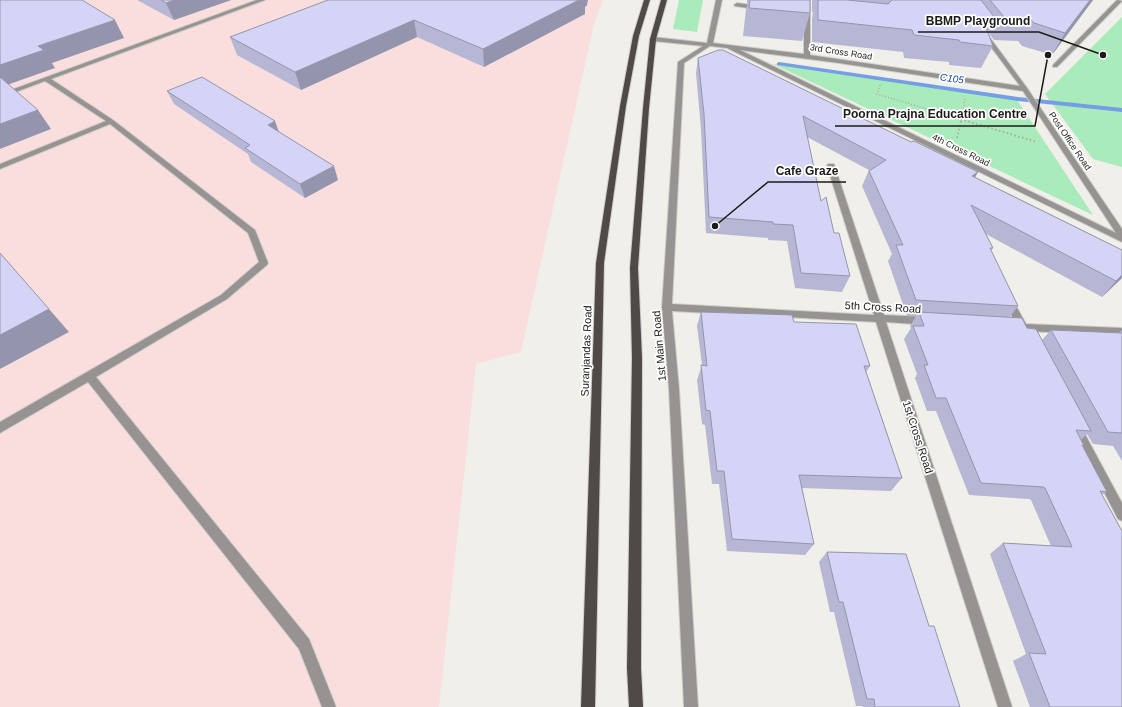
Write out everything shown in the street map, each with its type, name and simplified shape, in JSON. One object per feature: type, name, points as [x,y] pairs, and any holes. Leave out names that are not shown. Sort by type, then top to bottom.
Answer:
[{"type":"main road","name":"Suranjandas Road","points":[[588,707],[600,263],[623,106],[636,36],[647,0]]},
{"type":"main road","points":[[636,707],[634,668],[637,358],[634,268],[646,108],[653,39],[664,0]]},
{"type":"street","points":[[0,96],[262,0]]},
{"type":"street","points":[[710,44],[719,0]]},
{"type":"street","points":[[807,56],[808,0]]},
{"type":"street","points":[[1055,66],[1120,0]]},
{"type":"street","points":[[737,5],[769,8]]},
{"type":"street","points":[[800,11],[815,16]]},
{"type":"street","name":"Post Office Road","points":[[978,25],[1025,89],[1122,235]]},
{"type":"street","name":"3rd Cross Road","points":[[653,39],[710,44],[807,56],[1025,89]]},
{"type":"street","name":"1st Main Road","points":[[691,707],[674,389],[667,307],[681,62],[710,44]]},
{"type":"street","name":"4th Cross Road","points":[[727,46],[1122,239]]},
{"type":"street","points":[[0,428],[224,297],[264,262],[252,232],[111,121],[46,79]]},
{"type":"street","points":[[0,167],[111,121]]},
{"type":"street","name":"1st Cross Road","points":[[832,166],[1005,707]]},
{"type":"street","points":[[1003,289],[1031,342]]},
{"type":"street","name":"5th Cross Road","points":[[667,307],[940,322]]},
{"type":"street","points":[[1001,326],[1122,332]]},
{"type":"street","points":[[90,376],[304,644],[329,707]]},
{"type":"street","points":[[1071,418],[1122,515]]},
{"type":"path","points":[[885,68],[884,78],[877,94],[1066,151]]},
{"type":"path","points":[[952,156],[962,120],[966,90],[965,80]]},
{"type":"shaded area","points":[[0,0],[603,0],[594,24],[521,352],[476,364],[439,707],[0,707]]},
{"type":"green space","points":[[679,0],[703,0],[697,32],[673,29]]},
{"type":"green space","points":[[1122,17],[1122,167],[1093,159],[1045,94]]},
{"type":"green space","points":[[773,64],[1015,97],[1093,215]]},
{"type":"building","points":[[0,0],[82,0],[115,20],[38,46],[44,50],[0,65]]},
{"type":"building","points":[[161,0],[174,0],[166,3]]},
{"type":"building","points":[[328,0],[579,0],[483,49],[414,20],[295,72],[230,37]]},
{"type":"building","points":[[750,0],[810,0],[810,13],[749,8]]},
{"type":"building","points":[[818,0],[847,0],[888,4],[892,0],[981,0],[995,18],[982,17],[993,46],[960,42],[959,40],[914,35],[912,30],[818,20]]},
{"type":"building","points":[[990,0],[1090,0],[1065,33],[1034,23],[1030,19],[1005,18]]},
{"type":"building","points":[[718,50],[723,50],[911,142],[914,141],[978,172],[972,176],[1122,250],[1122,275],[1116,281],[971,205],[993,248],[990,248],[1018,306],[916,300],[896,245],[903,245],[869,171],[886,160],[803,116],[821,201],[826,197],[834,233],[839,233],[850,276],[801,273],[793,225],[709,217],[704,114],[698,58]]},
{"type":"building","points":[[0,77],[38,110],[0,124]]},
{"type":"building","points":[[202,77],[275,121],[268,125],[334,166],[300,184],[245,148],[250,145],[167,91]]},
{"type":"building","points":[[0,253],[49,309],[0,335]]},
{"type":"building","points":[[701,312],[792,315],[794,322],[856,324],[870,366],[864,366],[902,478],[799,475],[814,544],[732,539],[724,471],[717,471],[710,411],[706,410],[701,365],[707,366]]},
{"type":"building","points":[[919,312],[1022,318],[1027,328],[1036,329],[1091,431],[1076,430],[1084,446],[1082,445],[1107,492],[1100,491],[1122,531],[1122,707],[1050,707],[1029,653],[1046,654],[1003,543],[1072,547],[1045,488],[981,483],[946,398],[936,398],[924,365],[928,365],[913,326],[924,326]]},
{"type":"building","points":[[1051,330],[1122,333],[1122,433],[1108,432]]},
{"type":"building","points":[[827,552],[906,554],[929,626],[934,626],[960,707],[875,707],[874,699],[867,699],[843,602],[839,602]]},
{"type":"waterway","name":"C105","points":[[779,64],[1018,99],[1122,110]]},
{"type":"place","name":"Poorna Prajna Education Centre","points":[[1048,55]]},
{"type":"place","name":"BBMP Playground","points":[[1103,55]]},
{"type":"place","name":"Cafe Graze","points":[[715,226]]}]
